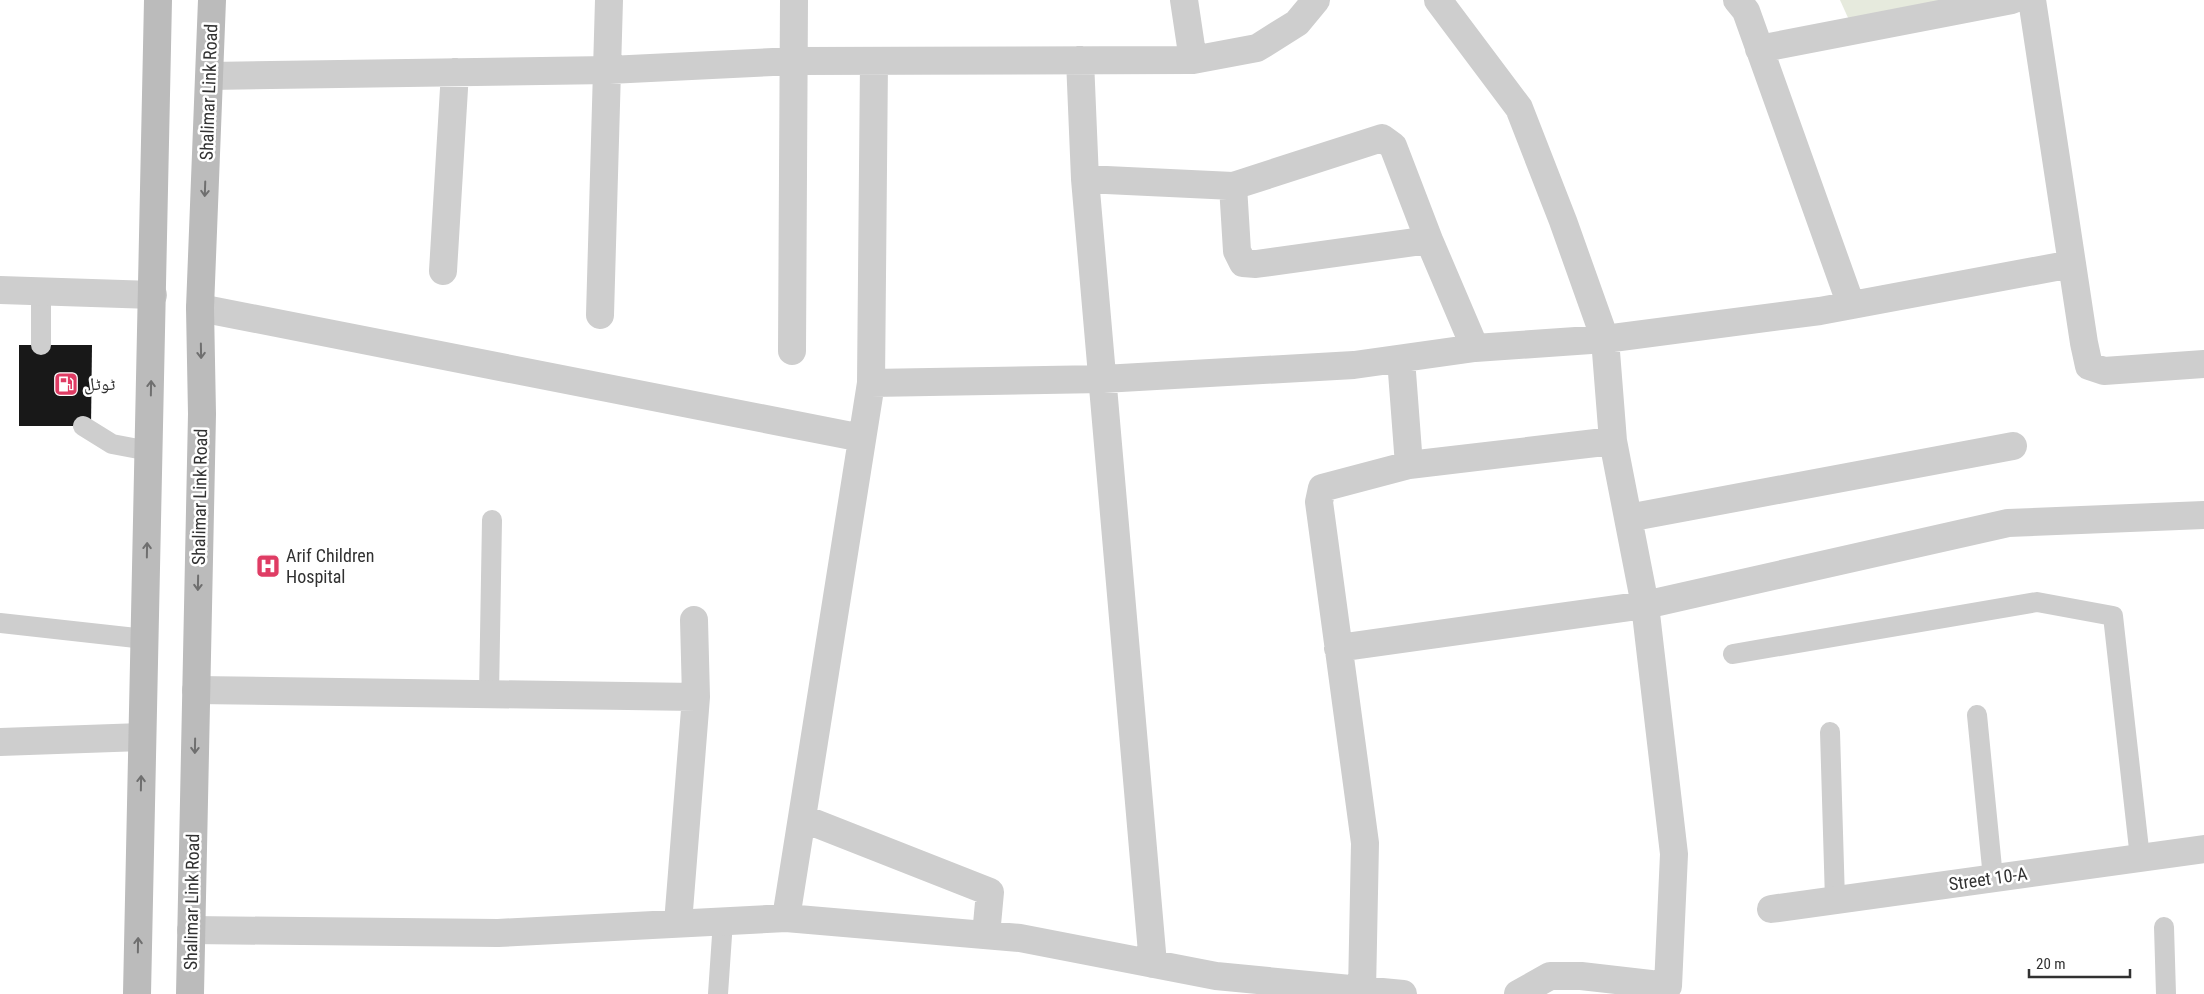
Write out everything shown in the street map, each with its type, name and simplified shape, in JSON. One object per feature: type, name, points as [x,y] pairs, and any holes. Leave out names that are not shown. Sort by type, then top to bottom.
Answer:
[{"type":"main road","points":[[137,994],[158,0]]},
{"type":"main road","name":"Shalimar Link Road","points":[[190,994],[202,414],[200,308],[212,0]]},
{"type":"street","points":[[600,315],[609,70],[609,0]]},
{"type":"street","points":[[792,351],[794,0]]},
{"type":"street","points":[[1184,0],[1193,60]]},
{"type":"street","points":[[210,76],[609,70],[795,61],[1193,60],[1257,48],[1297,23],[1316,0]]},
{"type":"street","points":[[1438,0],[1519,108],[1563,221],[1605,339],[1613,441],[1645,605],[1674,854],[1668,990],[1581,976],[1550,976],[1518,994]]},
{"type":"street","points":[[1738,0],[1746,11],[1851,305]]},
{"type":"street","points":[[1760,49],[2012,0]]},
{"type":"street","points":[[2032,0],[2089,366],[2104,371],[2204,364]]},
{"type":"street","points":[[1080,60],[1085,179],[1153,964]]},
{"type":"street","points":[[786,918],[871,383],[874,61]]},
{"type":"street","points":[[443,271],[455,72]]},
{"type":"street","points":[[1085,179],[1233,186],[1382,138],[1393,146],[1429,240],[1475,348]]},
{"type":"street","points":[[1233,186],[1237,251],[1243,263],[1256,264],[1429,240]]},
{"type":"street","points":[[871,383],[1102,379],[1354,365],[1475,348],[1605,339],[1851,305],[2072,264]]},
{"type":"street","points":[[0,290],[153,295]]},
{"type":"street","points":[[200,308],[862,438]]},
{"type":"street","points":[[1401,359],[1409,465]]},
{"type":"street","points":[[1362,991],[1365,843],[1319,502],[1322,488],[1409,465],[1613,441]]},
{"type":"street","points":[[1628,518],[2013,446]]},
{"type":"street","points":[[1338,648],[1645,605],[2008,523],[2204,516]]},
{"type":"street","points":[[678,923],[696,697],[694,620]]},
{"type":"street","points":[[196,690],[696,697]]},
{"type":"street","points":[[0,742],[142,737]]},
{"type":"street","points":[[802,818],[990,892],[986,935]]},
{"type":"street","name":"Street 10-A","points":[[1771,909],[2204,849]]},
{"type":"street","points":[[192,930],[498,933],[786,918],[1020,938],[1291,989],[1403,994]]},
{"type":"lane","points":[[41,291],[41,345]]},
{"type":"lane","points":[[83,426],[112,444],[149,451]]},
{"type":"lane","points":[[489,694],[492,520]]},
{"type":"lane","points":[[1733,654],[2037,602],[2113,616],[2140,858]]},
{"type":"lane","points":[[0,623],[145,639]]},
{"type":"lane","points":[[1977,715],[1992,878]]},
{"type":"lane","points":[[1830,732],[1835,900]]},
{"type":"lane","points":[[718,994],[723,921]]},
{"type":"lane","points":[[2164,927],[2166,994]]},
{"type":"shaded area","points":[[1840,0],[2012,0],[1854,31]]},
{"type":"building","points":[[19,345],[92,345],[91,426],[19,426]]},
{"type":"place","name":"ٹوٹل","points":[[66,384]]},
{"type":"place","name":"Arif Children Hospital","points":[[268,566]]}]
